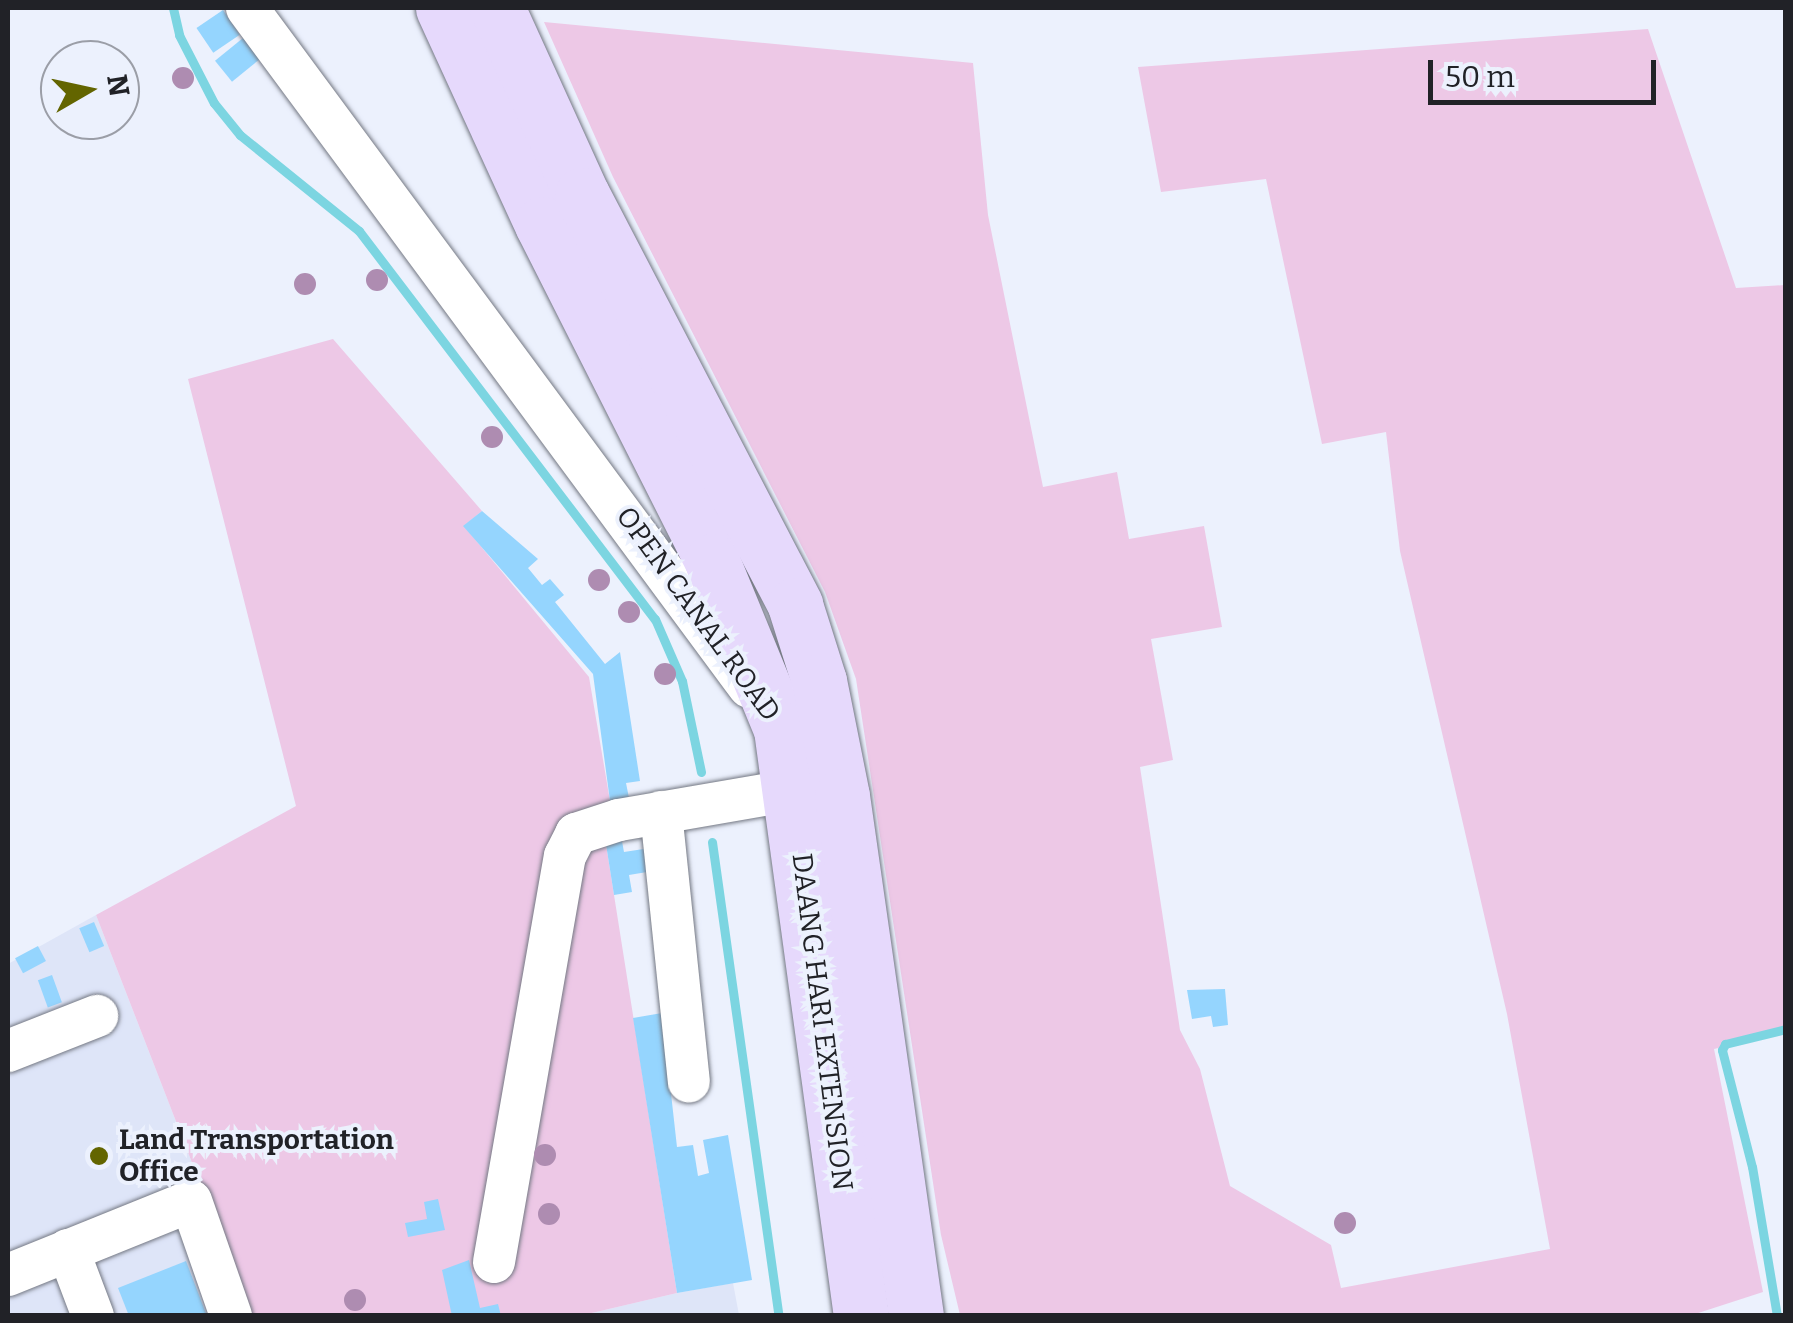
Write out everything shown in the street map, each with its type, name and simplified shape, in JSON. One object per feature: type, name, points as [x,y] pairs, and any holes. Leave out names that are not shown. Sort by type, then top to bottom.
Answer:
[{"type":"main road","name":"OPEN CANAL ROAD","points":[[444,8],[550,242],[712,561],[781,730]]},
{"type":"main road","name":"OPEN CANAL ROAD","points":[[497,8],[582,195],[800,620],[842,796],[916,1316]]},
{"type":"main road","name":"DAANG HARI EXTENSION","points":[[781,730],[793,790],[860,1316]]},
{"type":"street","name":"OPEN CANAL ROAD","points":[[247,8],[781,730]]},
{"type":"street","points":[[494,1262],[565,856],[576,834],[592,826],[661,812],[793,790]]},
{"type":"street","points":[[661,812],[689,1082]]},
{"type":"street","points":[[8,1051],[97,1016]]},
{"type":"street","points":[[8,1274],[190,1201],[231,1316]]},
{"type":"street","points":[[68,1250],[93,1316]]},
{"type":"shaded area","points":[[544,22],[973,63],[988,215],[1043,487],[1117,472],[1129,539],[1204,526],[1222,627],[1151,639],[1173,760],[1140,767],[1180,1030],[1200,1069],[1230,1186],[1331,1245],[1341,1288],[1550,1249],[1507,1014],[1400,551],[1386,432],[1322,444],[1266,179],[1161,192],[1138,67],[1648,29],[1736,288],[1785,285],[1785,1032],[1714,1049],[1763,1292],[1689,1316],[960,1315],[941,1235],[856,679],[825,592],[613,177]]},
{"type":"shaded area","points":[[333,339],[482,511],[464,526],[589,677],[610,801],[605,838],[677,1293],[579,1316],[251,1315],[96,915],[296,806],[188,379]]},
{"type":"shaded area","name":"Land Transportation Office","points":[[96,915],[251,1315],[8,1315],[8,964]]},
{"type":"shaded area","points":[[733,1283],[739,1315],[579,1316],[677,1293]]},
{"type":"building","points":[[223,10],[240,35],[213,53],[196,28]]},
{"type":"building","points":[[243,38],[260,59],[232,82],[215,61]]},
{"type":"building","points":[[482,511],[538,559],[528,568],[542,585],[550,579],[564,595],[555,602],[605,664],[620,652],[640,781],[626,783],[629,798],[610,801],[593,674],[463,526]]},
{"type":"building","points":[[621,836],[624,852],[650,848],[653,871],[629,875],[632,892],[614,895],[605,838]]},
{"type":"building","points":[[94,922],[104,946],[89,952],[79,928]]},
{"type":"building","points":[[38,946],[46,961],[23,973],[15,958]]},
{"type":"building","points":[[52,975],[62,1002],[48,1007],[38,980]]},
{"type":"building","points":[[1225,989],[1228,1025],[1213,1027],[1211,1016],[1192,1019],[1187,990]]},
{"type":"building","points":[[662,1013],[677,1147],[693,1145],[698,1176],[709,1173],[703,1140],[728,1135],[752,1280],[677,1293],[633,1018]]},
{"type":"building","points":[[438,1199],[445,1230],[408,1237],[405,1223],[427,1219],[424,1202]]},
{"type":"building","points":[[469,1260],[480,1308],[498,1304],[501,1316],[452,1316],[442,1270]]},
{"type":"building","points":[[186,1261],[207,1316],[129,1316],[118,1288]]},
{"type":"waterway","points":[[173,8],[179,35],[214,103],[240,135],[359,231],[655,619],[682,681],[701,772]]},
{"type":"waterway","points":[[712,842],[779,1316]]},
{"type":"waterway","points":[[1777,1316],[1752,1167],[1722,1050],[1725,1044],[1786,1029]]},
{"type":"place","name":"Land Transportation Office","points":[[99,1156]]}]
